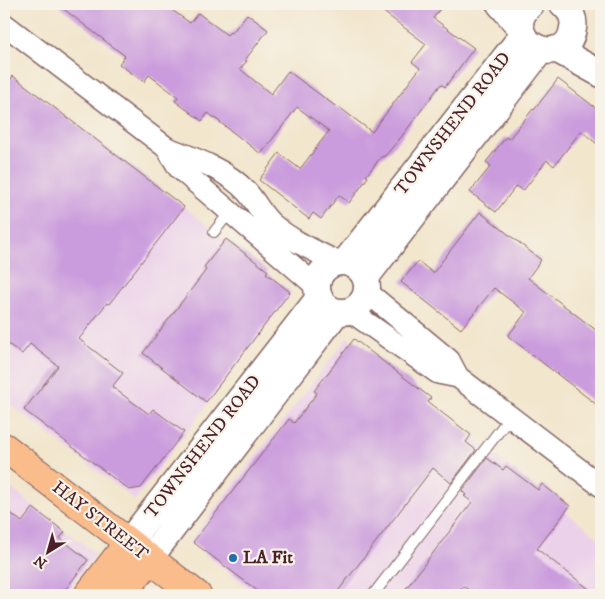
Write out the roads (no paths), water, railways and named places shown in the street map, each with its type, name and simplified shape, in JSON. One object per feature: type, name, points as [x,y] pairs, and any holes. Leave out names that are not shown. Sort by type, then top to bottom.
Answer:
[{"type":"main road","name":"HAY STREET","points":[[4,447],[197,595]]},
{"type":"main road","name":"TOWNSHEND ROAD","points":[[88,595],[128,543]]},
{"type":"main road","name":"TOWNSHEND ROAD","points":[[122,595],[149,559]]},
{"type":"street","points":[[500,4],[552,27],[601,62]]},
{"type":"street","name":"TOWNSHEND ROAD","points":[[354,273],[552,27],[523,14],[530,4]]},
{"type":"street","points":[[4,24],[167,148],[232,179],[246,190],[261,212],[281,232],[354,273],[449,360],[458,377],[601,486]]},
{"type":"street","points":[[552,27],[601,74]]},
{"type":"street","points":[[167,148],[179,168],[331,302],[438,373],[458,377]]},
{"type":"street","points":[[331,302],[318,278],[322,270],[329,265],[354,273]]},
{"type":"street","points":[[331,302],[358,307],[364,300],[354,273]]},
{"type":"street","name":"TOWNSHEND ROAD","points":[[128,543],[331,302]]},
{"type":"street","name":"TOWNSHEND ROAD","points":[[149,559],[331,302]]},
{"type":"lane","points":[[214,232],[230,212]]},
{"type":"lane","points":[[373,595],[510,417]]},
{"type":"place","name":"LA Fit","points":[[233,558]]}]
